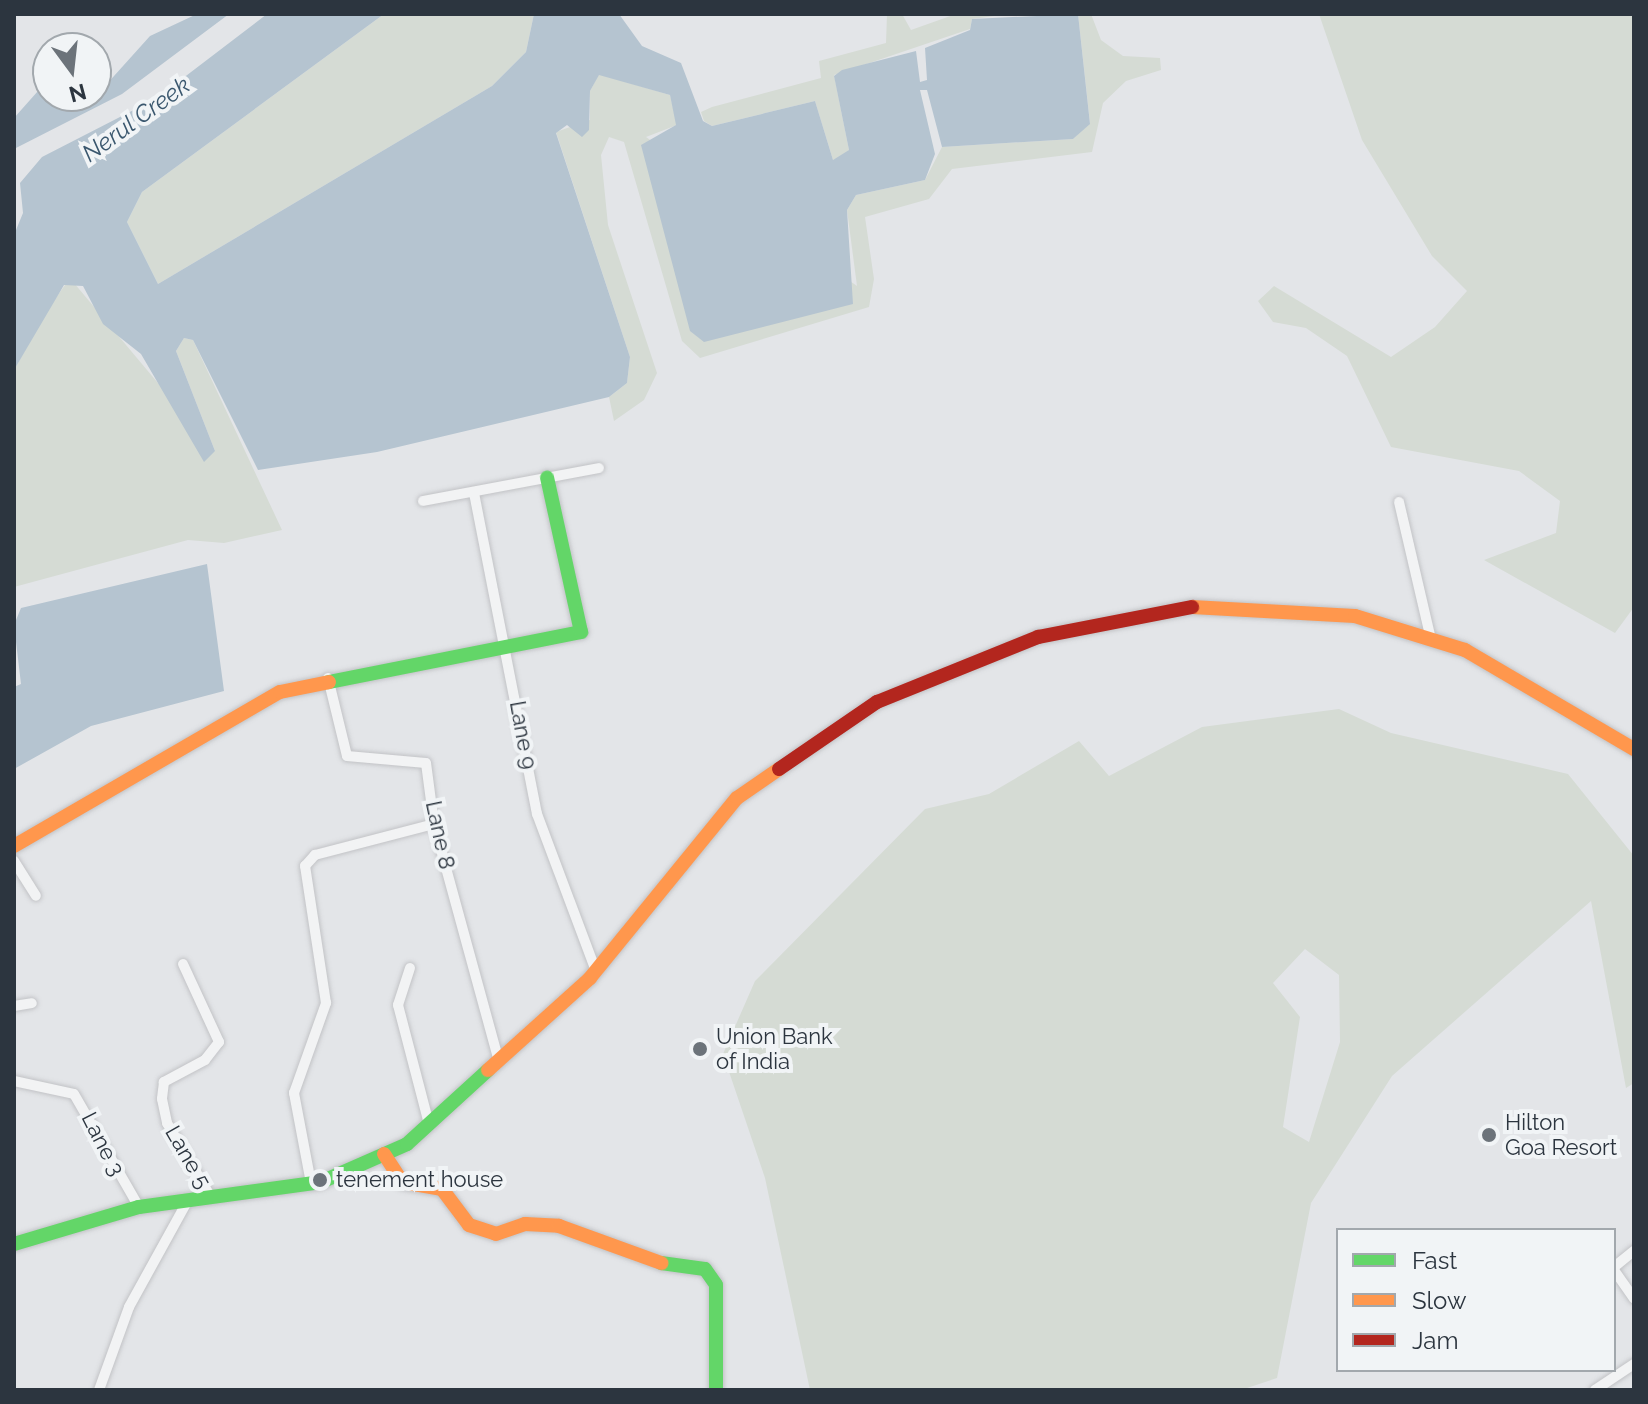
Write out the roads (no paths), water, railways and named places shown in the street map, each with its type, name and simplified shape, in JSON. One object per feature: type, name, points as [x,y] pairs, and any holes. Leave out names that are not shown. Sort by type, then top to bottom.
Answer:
[{"type":"main road","points":[[14,846],[240,710],[328,678],[508,648],[584,629],[547,478]]},
{"type":"main road","points":[[14,1244],[139,1207],[311,1183],[384,1154],[429,1124],[596,971],[737,798],[822,733],[877,702],[1023,643],[1182,606],[1355,616],[1465,650],[1634,749]]},
{"type":"main road","points":[[384,1154],[402,1182],[442,1189],[469,1225],[496,1234],[525,1224],[559,1226],[667,1265],[705,1269],[716,1285],[716,1390]]},
{"type":"street","points":[[423,501],[599,468]]},
{"type":"street","name":"Lane 9","points":[[474,493],[508,648],[537,814],[596,971]]},
{"type":"street","points":[[1399,502],[1431,640]]},
{"type":"street","name":"Lane 8","points":[[328,678],[344,752],[426,763],[434,824],[499,1061]]},
{"type":"street","points":[[311,1183],[294,1093],[326,1003],[305,866],[315,855],[434,824]]},
{"type":"street","points":[[14,861],[36,896]]},
{"type":"street","name":"Lane 5","points":[[183,964],[219,1042],[205,1060],[164,1082],[162,1099],[175,1139],[211,1197]]},
{"type":"street","points":[[410,968],[398,1005],[429,1124]]},
{"type":"street","points":[[14,1006],[32,1003]]},
{"type":"street","name":"Lane 3","points":[[14,1081],[74,1094],[139,1207]]},
{"type":"street","points":[[99,1390],[129,1307],[188,1200]]},
{"type":"street","points":[[1616,1266],[1634,1251]]},
{"type":"street","points":[[1616,1271],[1634,1299]]},
{"type":"street","points":[[1595,1390],[1634,1364]]},
{"type":"water","points":[[197,14],[229,14],[112,99],[112,78],[150,36]]},
{"type":"water","name":"Nerul Creek","points":[[267,14],[384,14],[142,192],[127,222],[158,284],[492,86],[526,52],[534,14],[619,14],[642,46],[681,63],[703,121],[712,126],[815,101],[833,160],[849,150],[834,76],[842,70],[916,51],[920,82],[927,80],[925,48],[970,30],[972,19],[1078,14],[1090,124],[1073,139],[942,147],[927,90],[920,90],[935,154],[925,180],[856,195],[847,210],[853,304],[704,342],[690,331],[641,145],[676,125],[670,95],[599,75],[590,91],[589,130],[582,137],[567,125],[556,133],[630,357],[627,383],[609,397],[377,452],[258,470],[193,340],[184,338],[176,351],[215,451],[204,462],[141,354],[103,324],[83,286],[64,285],[14,370],[14,235],[23,213],[20,183],[42,157],[157,98]]},
{"type":"water","points":[[32,98],[32,112],[87,112],[14,149],[14,118]]},
{"type":"water","points":[[207,564],[224,691],[91,726],[14,769],[14,687],[21,684],[14,625],[21,608]]},
{"type":"place","name":"Union Bank of India","points":[[700,1049]]},
{"type":"place","name":"Hilton Goa Resort","points":[[1489,1135]]},
{"type":"place","name":"tenement house","points":[[320,1180]]}]
